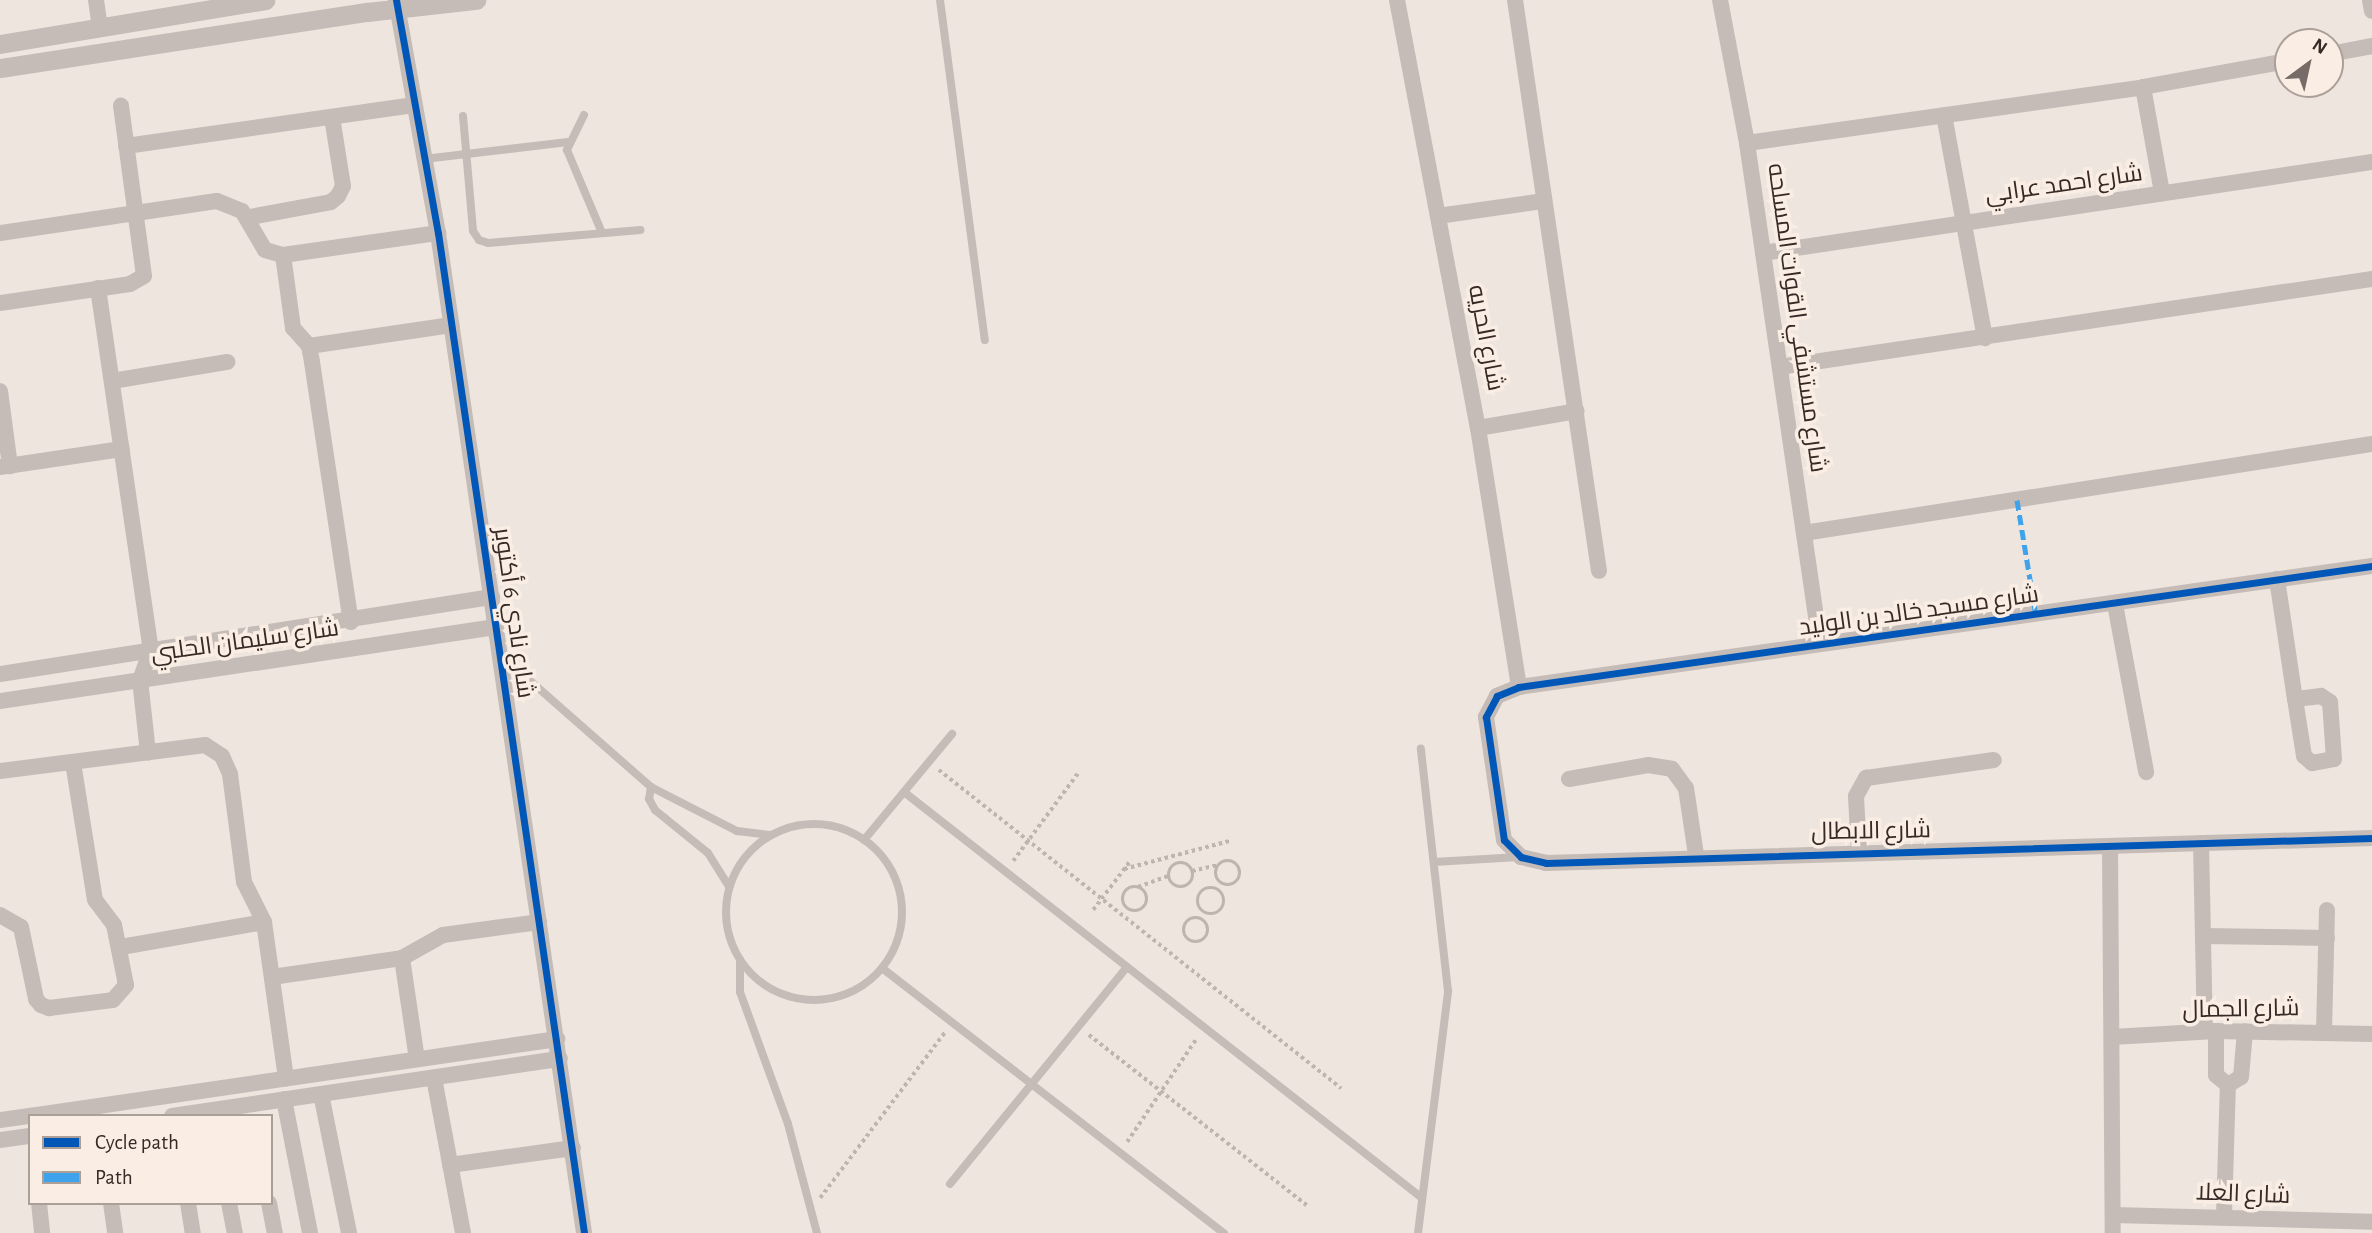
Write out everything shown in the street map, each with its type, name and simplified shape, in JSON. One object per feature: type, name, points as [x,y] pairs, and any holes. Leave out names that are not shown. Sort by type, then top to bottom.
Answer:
[{"type":"street","points":[[96,0],[100,27]]},
{"type":"street","points":[[0,44],[265,0]]},
{"type":"street","points":[[0,68],[397,4],[476,0]]},
{"type":"street","name":"شارع الحريه","points":[[1397,0],[1478,428],[1518,687]]},
{"type":"street","points":[[1515,0],[1599,571]]},
{"type":"street","name":"شارع مستشفي القوات المسلحه","points":[[1720,0],[1747,143],[1820,644]]},
{"type":"street","points":[[2370,0],[2372,12]]},
{"type":"street","name":"شارع نادي 6 أكتوبر","points":[[397,4],[438,233],[584,1233]]},
{"type":"street","points":[[2344,51],[2372,46]]},
{"type":"street","points":[[1747,143],[2143,87],[2274,64]]},
{"type":"street","points":[[2143,87],[2162,193]]},
{"type":"street","points":[[126,146],[414,105]]},
{"type":"street","points":[[0,303],[130,284],[144,276],[121,106]]},
{"type":"street","points":[[1944,116],[1966,222],[1985,338]]},
{"type":"street","points":[[0,233],[134,211],[217,201],[250,217],[331,202],[344,186],[332,117]]},
{"type":"street","name":"شارع احمد عرابي","points":[[1763,253],[2372,162]]},
{"type":"street","points":[[1438,216],[1544,201]]},
{"type":"street","points":[[250,217],[265,250],[283,255],[438,233]]},
{"type":"street","points":[[283,255],[293,328],[309,346],[351,622]]},
{"type":"street","points":[[1780,367],[2372,279]]},
{"type":"street","points":[[98,288],[151,650],[140,680],[148,753]]},
{"type":"street","points":[[309,346],[451,325]]},
{"type":"street","points":[[112,381],[227,362]]},
{"type":"street","points":[[0,391],[5,466],[122,449]]},
{"type":"street","points":[[1478,428],[1577,411]]},
{"type":"street","points":[[1804,533],[2372,444]]},
{"type":"street","name":"شارع مسجد خالد بن الوليد","points":[[1521,857],[1504,840],[1486,717],[1497,696],[1518,687],[2372,566]]},
{"type":"street","points":[[2277,579],[2295,699]]},
{"type":"street","name":"شارع سليمان الحلبي","points":[[0,674],[351,622],[492,597]]},
{"type":"street","points":[[2115,604],[2146,772]]},
{"type":"street","name":"شارع سليمان الحلبي","points":[[0,701],[496,627]]},
{"type":"street","points":[[0,771],[205,745],[222,756],[230,775],[244,882],[264,922],[286,1078]]},
{"type":"street","points":[[1859,852],[1856,796],[1866,778],[1994,760]]},
{"type":"street","points":[[0,915],[21,927],[36,999],[49,1008],[113,1000],[126,985],[121,947],[114,925],[94,900],[73,763]]},
{"type":"street","points":[[1569,779],[1648,765],[1672,769],[1686,788],[1696,855]]},
{"type":"street","name":"شارع الابطال","points":[[1521,857],[1546,863],[1696,855],[2372,838]]},
{"type":"street","points":[[2200,843],[2210,1031],[2216,1075],[2228,1084]]},
{"type":"street","points":[[2110,846],[2113,1233]]},
{"type":"street","points":[[2324,1032],[2327,910]]},
{"type":"street","points":[[121,947],[264,922]]},
{"type":"street","points":[[272,977],[402,958],[443,935],[539,922]]},
{"type":"street","points":[[2203,936],[2326,938]]},
{"type":"street","points":[[402,958],[417,1059]]},
{"type":"street","name":"شارع الجمال","points":[[2112,1037],[2210,1031],[2372,1034]]},
{"type":"street","points":[[2228,1084],[2241,1077],[2245,1031]]},
{"type":"street","points":[[44,1114],[557,1039]]},
{"type":"street","points":[[211,1113],[252,1110],[284,1099],[560,1059]]},
{"type":"street","points":[[434,1077],[463,1233]]},
{"type":"street","points":[[247,1084],[252,1110]]},
{"type":"street","points":[[2224,1216],[2228,1084]]},
{"type":"street","points":[[321,1094],[349,1233]]},
{"type":"street","points":[[284,1099],[310,1233]]},
{"type":"street","points":[[0,1120],[28,1116]]},
{"type":"street","points":[[0,1140],[28,1136]]},
{"type":"street","points":[[450,1165],[573,1148]]},
{"type":"street","points":[[39,1205],[42,1233]]},
{"type":"street","points":[[111,1205],[115,1233]]},
{"type":"street","points":[[188,1205],[193,1233]]},
{"type":"street","points":[[229,1205],[235,1233]]},
{"type":"street","points":[[269,1205],[275,1233]]},
{"type":"street","name":"شارع العلا","points":[[2113,1215],[2224,1216],[2307,1227],[2372,1222]]},
{"type":"lane","points":[[940,0],[985,340]]},
{"type":"lane","points":[[584,115],[568,142],[569,158],[602,233]]},
{"type":"lane","points":[[463,116],[473,231],[479,240],[488,243],[640,230]]},
{"type":"lane","points":[[424,159],[568,142]]},
{"type":"lane","points":[[500,655],[651,786],[737,831],[772,835],[819,825],[864,840],[894,877],[902,908],[897,940],[882,968],[842,996],[809,1000],[778,992],[740,960]]},
{"type":"lane","points":[[864,840],[952,734]]},
{"type":"lane","points":[[1418,1233],[1448,991],[1421,749]]},
{"type":"lane","points":[[651,786],[655,810],[708,853],[729,887]]},
{"type":"lane","points":[[904,792],[1422,1198]]},
{"type":"lane","points":[[772,835],[746,857],[729,887],[728,932],[740,960],[740,992],[788,1124],[817,1233]]},
{"type":"lane","points":[[1434,862],[1521,857]]},
{"type":"lane","points":[[950,1184],[1127,967]]},
{"type":"lane","points":[[882,968],[1224,1233]]},
{"type":"path","points":[[929,762],[1341,1087]]},
{"type":"path","points":[[1005,872],[1078,773]]},
{"type":"path","points":[[1124,869],[1229,841]]},
{"type":"path","points":[[1176,855],[1178,863],[1192,871],[1220,864],[1236,864],[1240,874],[1233,884],[1222,884]]},
{"type":"path","points":[[1093,910],[1131,860]]},
{"type":"path","points":[[1138,887],[1147,900],[1135,911],[1125,906],[1124,894],[1138,887],[1169,876],[1178,863]]},
{"type":"path","points":[[1220,864],[1216,874],[1222,884]]},
{"type":"path","points":[[1169,876],[1181,887],[1191,882],[1192,871]]},
{"type":"path","points":[[1218,890],[1222,884]]},
{"type":"path","points":[[1204,912],[1198,902],[1202,891],[1218,890]]},
{"type":"path","points":[[1204,912],[1216,913],[1224,905],[1218,890]]},
{"type":"path","points":[[1199,918],[1207,926],[1206,937],[1190,940],[1185,926],[1204,912]]},
{"type":"path","points":[[812,1208],[953,1023]]},
{"type":"path","points":[[1079,1027],[1308,1206]]},
{"type":"path","points":[[1120,1153],[1204,1027]]},
{"type":"marked path","points":[[2017,500],[2036,616]]},
{"type":"cycle path","points":[[396,0],[438,233],[584,1233]]},
{"type":"cycle path","points":[[2372,566],[1519,687],[1497,696],[1486,717],[1504,840],[1521,857],[1546,863],[2372,838]]}]
